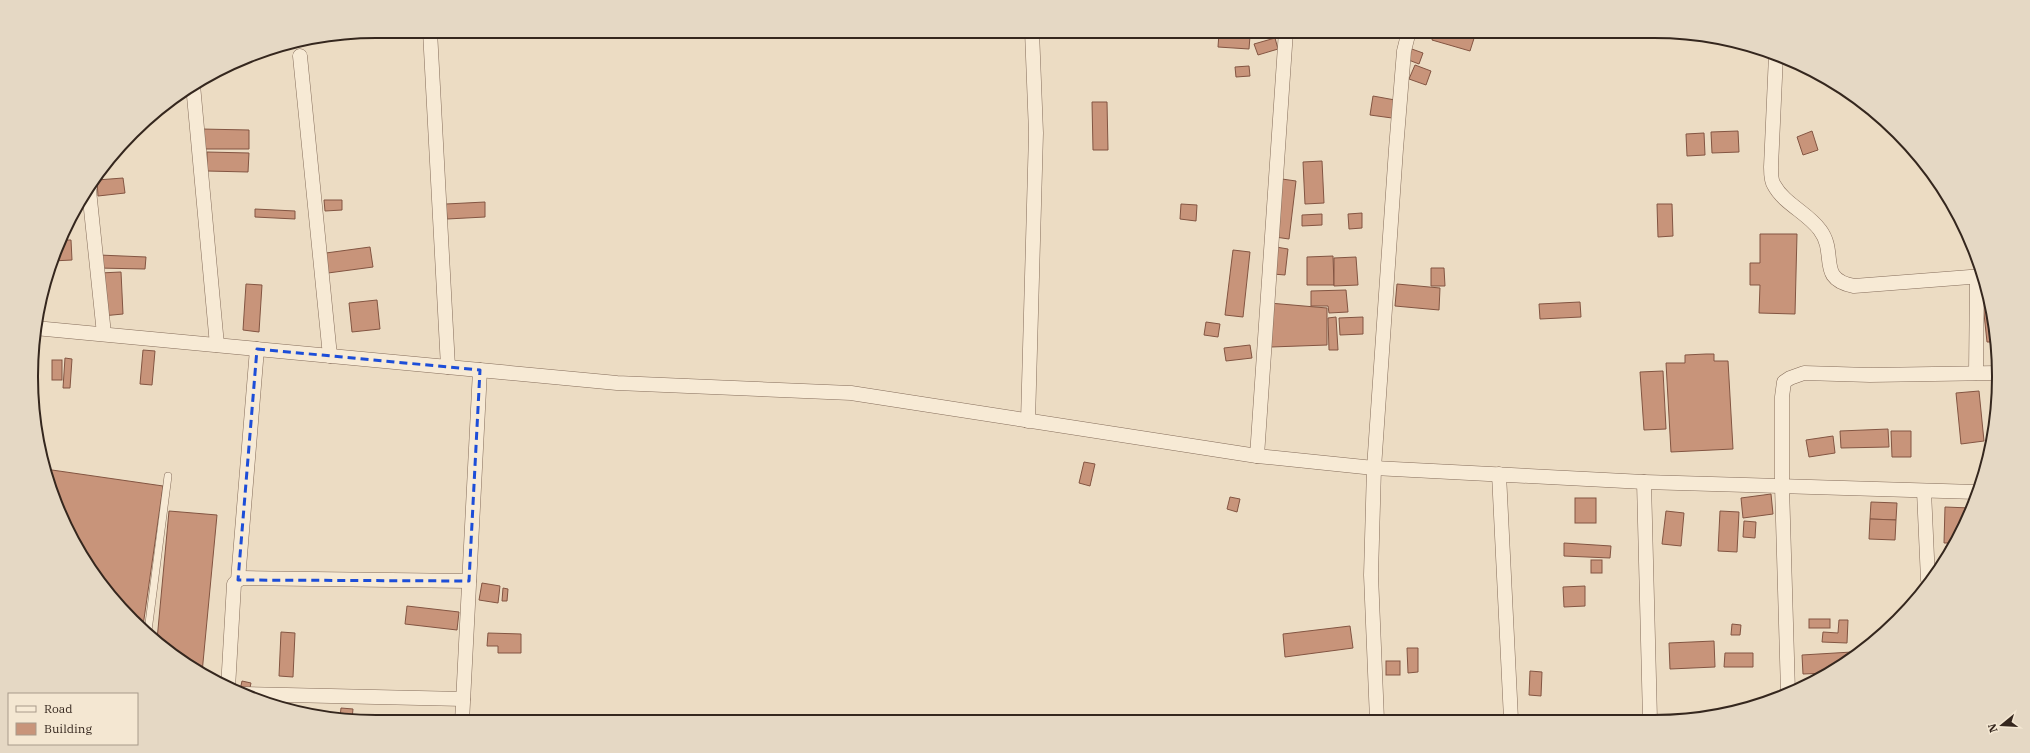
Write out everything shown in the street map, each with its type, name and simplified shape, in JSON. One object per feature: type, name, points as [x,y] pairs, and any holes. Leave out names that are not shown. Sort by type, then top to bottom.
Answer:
[{"type":"street","points":[[430,38],[448,368]]},
{"type":"street","points":[[1028,421],[1036,133],[1032,38]]},
{"type":"street","points":[[1257,456],[1284,38]]},
{"type":"street","points":[[1377,715],[1371,575],[1374,468],[1404,51],[1407,38]]},
{"type":"street","points":[[300,56],[330,356]]},
{"type":"street","points":[[1776,61],[1770,167],[1773,185],[1820,230],[1828,244],[1831,271],[1835,280],[1842,284],[1854,286],[1976,276]]},
{"type":"street","points":[[194,91],[217,345]]},
{"type":"street","points":[[89,198],[104,334]]},
{"type":"street","points":[[1976,373],[1980,287]]},
{"type":"street","points":[[42,329],[617,383],[851,393],[1257,456],[1374,468],[1644,482],[1971,492]]},
{"type":"street","points":[[238,580],[257,349]]},
{"type":"street","points":[[462,715],[480,370]]},
{"type":"street","points":[[1788,687],[1782,486],[1782,397],[1784,382],[1804,373],[1870,375],[1992,373]]},
{"type":"street","points":[[1499,474],[1511,715]]},
{"type":"street","points":[[1644,482],[1650,715]]},
{"type":"street","points":[[1924,491],[1928,575]]},
{"type":"street","points":[[228,681],[234,584],[242,578],[469,581]]},
{"type":"street","points":[[261,694],[463,700]]},
{"type":"lane","points":[[149,627],[168,476]]},
{"type":"highlighted area","points":[[257,349],[480,370],[469,581],[238,580]]},
{"type":"building","points":[[1219,38],[1250,38],[1249,49],[1218,47]]},
{"type":"building","points":[[1275,38],[1278,49],[1258,55],[1254,44]]},
{"type":"building","points":[[1432,38],[1474,38],[1470,51],[1432,40]]},
{"type":"building","points":[[1409,48],[1423,53],[1419,64],[1406,59]]},
{"type":"building","points":[[1415,65],[1431,71],[1426,85],[1409,79]]},
{"type":"building","points":[[1249,66],[1250,76],[1236,77],[1235,67]]},
{"type":"building","points":[[1373,96],[1395,100],[1392,118],[1370,115]]},
{"type":"building","points":[[1092,102],[1107,102],[1108,150],[1093,150]]},
{"type":"building","points":[[201,129],[249,130],[249,149],[201,149]]},
{"type":"building","points":[[1738,131],[1739,152],[1712,153],[1711,132]]},
{"type":"building","points":[[1812,131],[1818,150],[1803,155],[1797,137]]},
{"type":"building","points":[[1704,133],[1705,155],[1687,156],[1686,134]]},
{"type":"building","points":[[207,152],[249,153],[248,172],[207,171]]},
{"type":"building","points":[[1322,161],[1324,203],[1305,204],[1303,162]]},
{"type":"building","points":[[123,178],[125,193],[98,196],[97,185],[101,180]]},
{"type":"building","points":[[1282,179],[1296,181],[1289,239],[1275,237]]},
{"type":"building","points":[[324,200],[342,200],[342,210],[325,211]]},
{"type":"building","points":[[485,202],[485,217],[447,219],[446,204]]},
{"type":"building","points":[[1181,204],[1197,205],[1196,221],[1180,219]]},
{"type":"building","points":[[1657,204],[1672,204],[1673,236],[1658,237]]},
{"type":"building","points":[[255,209],[295,211],[295,219],[255,217]]},
{"type":"building","points":[[1362,213],[1362,228],[1349,229],[1348,214]]},
{"type":"building","points":[[1322,214],[1322,225],[1302,226],[1302,215]]},
{"type":"building","points":[[1760,234],[1797,234],[1795,314],[1759,313],[1760,285],[1750,285],[1750,263],[1760,263]]},
{"type":"building","points":[[67,240],[71,240],[72,260],[59,261]]},
{"type":"building","points":[[370,247],[373,267],[328,273],[326,253]]},
{"type":"building","points":[[1276,247],[1288,249],[1285,275],[1273,274]]},
{"type":"building","points":[[1233,250],[1250,252],[1243,317],[1225,315]]},
{"type":"building","points":[[99,255],[146,257],[145,269],[98,268]]},
{"type":"building","points":[[1333,256],[1334,285],[1307,285],[1307,257]]},
{"type":"building","points":[[1356,257],[1358,285],[1334,286],[1334,258]]},
{"type":"building","points":[[1431,268],[1444,268],[1445,286],[1431,286]]},
{"type":"building","points":[[121,272],[123,314],[102,316],[100,273]]},
{"type":"building","points":[[246,284],[262,285],[259,332],[243,330]]},
{"type":"building","points":[[1397,284],[1440,288],[1439,310],[1395,306]]},
{"type":"building","points":[[1346,290],[1348,312],[1329,313],[1328,306],[1311,306],[1311,291]]},
{"type":"building","points":[[1982,299],[1989,332],[1990,342],[1987,342]]},
{"type":"building","points":[[377,300],[380,329],[352,332],[349,303]]},
{"type":"building","points":[[1580,302],[1581,317],[1540,319],[1539,304]]},
{"type":"building","points":[[1269,303],[1327,308],[1327,345],[1271,347]]},
{"type":"building","points":[[1336,317],[1338,350],[1329,350],[1328,318]]},
{"type":"building","points":[[1363,317],[1363,334],[1340,335],[1339,318]]},
{"type":"building","points":[[1206,322],[1220,324],[1218,337],[1204,335]]},
{"type":"building","points":[[1250,345],[1252,358],[1226,361],[1224,348]]},
{"type":"building","points":[[143,350],[155,351],[152,385],[140,384]]},
{"type":"building","points":[[1714,354],[1714,361],[1728,361],[1733,449],[1671,452],[1666,363],[1685,363],[1685,355]]},
{"type":"building","points":[[65,358],[72,359],[70,388],[63,388]]},
{"type":"building","points":[[52,360],[62,360],[62,380],[52,380]]},
{"type":"building","points":[[1663,371],[1666,429],[1644,430],[1640,372]]},
{"type":"building","points":[[1979,391],[1984,441],[1961,444],[1956,393]]},
{"type":"building","points":[[1888,429],[1889,447],[1841,448],[1840,431]]},
{"type":"building","points":[[1891,431],[1911,431],[1911,457],[1892,457]]},
{"type":"building","points":[[1833,436],[1835,453],[1809,457],[1806,440]]},
{"type":"building","points":[[1084,462],[1095,464],[1090,486],[1079,483]]},
{"type":"building","points":[[52,470],[163,486],[144,622],[108,583],[83,546],[64,506]]},
{"type":"building","points":[[1771,494],[1773,514],[1743,518],[1741,498]]},
{"type":"building","points":[[1230,497],[1240,499],[1237,512],[1227,509]]},
{"type":"building","points":[[1575,498],[1596,498],[1596,523],[1575,523]]},
{"type":"building","points":[[1871,502],[1897,503],[1896,520],[1870,519]]},
{"type":"building","points":[[1945,507],[1965,508],[1948,543],[1944,543]]},
{"type":"building","points":[[169,511],[217,515],[203,667],[157,635]]},
{"type":"building","points":[[1666,511],[1684,513],[1681,546],[1662,544]]},
{"type":"building","points":[[1720,511],[1739,512],[1737,552],[1718,551]]},
{"type":"building","points":[[1870,519],[1896,520],[1895,540],[1869,539]]},
{"type":"building","points":[[1744,521],[1756,522],[1755,538],[1743,537]]},
{"type":"building","points":[[1564,543],[1611,546],[1610,558],[1564,556]]},
{"type":"building","points":[[1591,560],[1602,560],[1602,573],[1591,573]]},
{"type":"building","points":[[482,583],[500,586],[498,603],[479,600]]},
{"type":"building","points":[[1585,586],[1585,606],[1564,607],[1563,587]]},
{"type":"building","points":[[503,588],[508,589],[507,601],[502,601]]},
{"type":"building","points":[[407,606],[459,612],[457,630],[405,624]]},
{"type":"building","points":[[1809,619],[1830,619],[1830,628],[1809,628]]},
{"type":"building","points":[[1839,620],[1848,620],[1847,643],[1822,642],[1823,632],[1838,633]]},
{"type":"building","points":[[1732,624],[1741,625],[1740,635],[1731,635]]},
{"type":"building","points":[[1350,626],[1353,648],[1285,657],[1283,634]]},
{"type":"building","points":[[281,632],[295,633],[293,677],[279,676]]},
{"type":"building","points":[[488,633],[521,634],[521,653],[498,653],[498,646],[487,646]]},
{"type":"building","points":[[1714,641],[1715,667],[1670,669],[1669,643]]},
{"type":"building","points":[[1407,648],[1418,648],[1418,672],[1408,673]]},
{"type":"building","points":[[1850,652],[1816,673],[1803,674],[1802,655]]},
{"type":"building","points":[[1725,653],[1753,653],[1753,667],[1724,667]]},
{"type":"building","points":[[1386,661],[1400,661],[1400,675],[1386,675]]},
{"type":"building","points":[[1530,671],[1542,672],[1541,696],[1529,695]]},
{"type":"building","points":[[242,681],[251,683],[249,690],[241,686]]},
{"type":"building","points":[[341,708],[353,709],[353,714],[340,713]]}]
